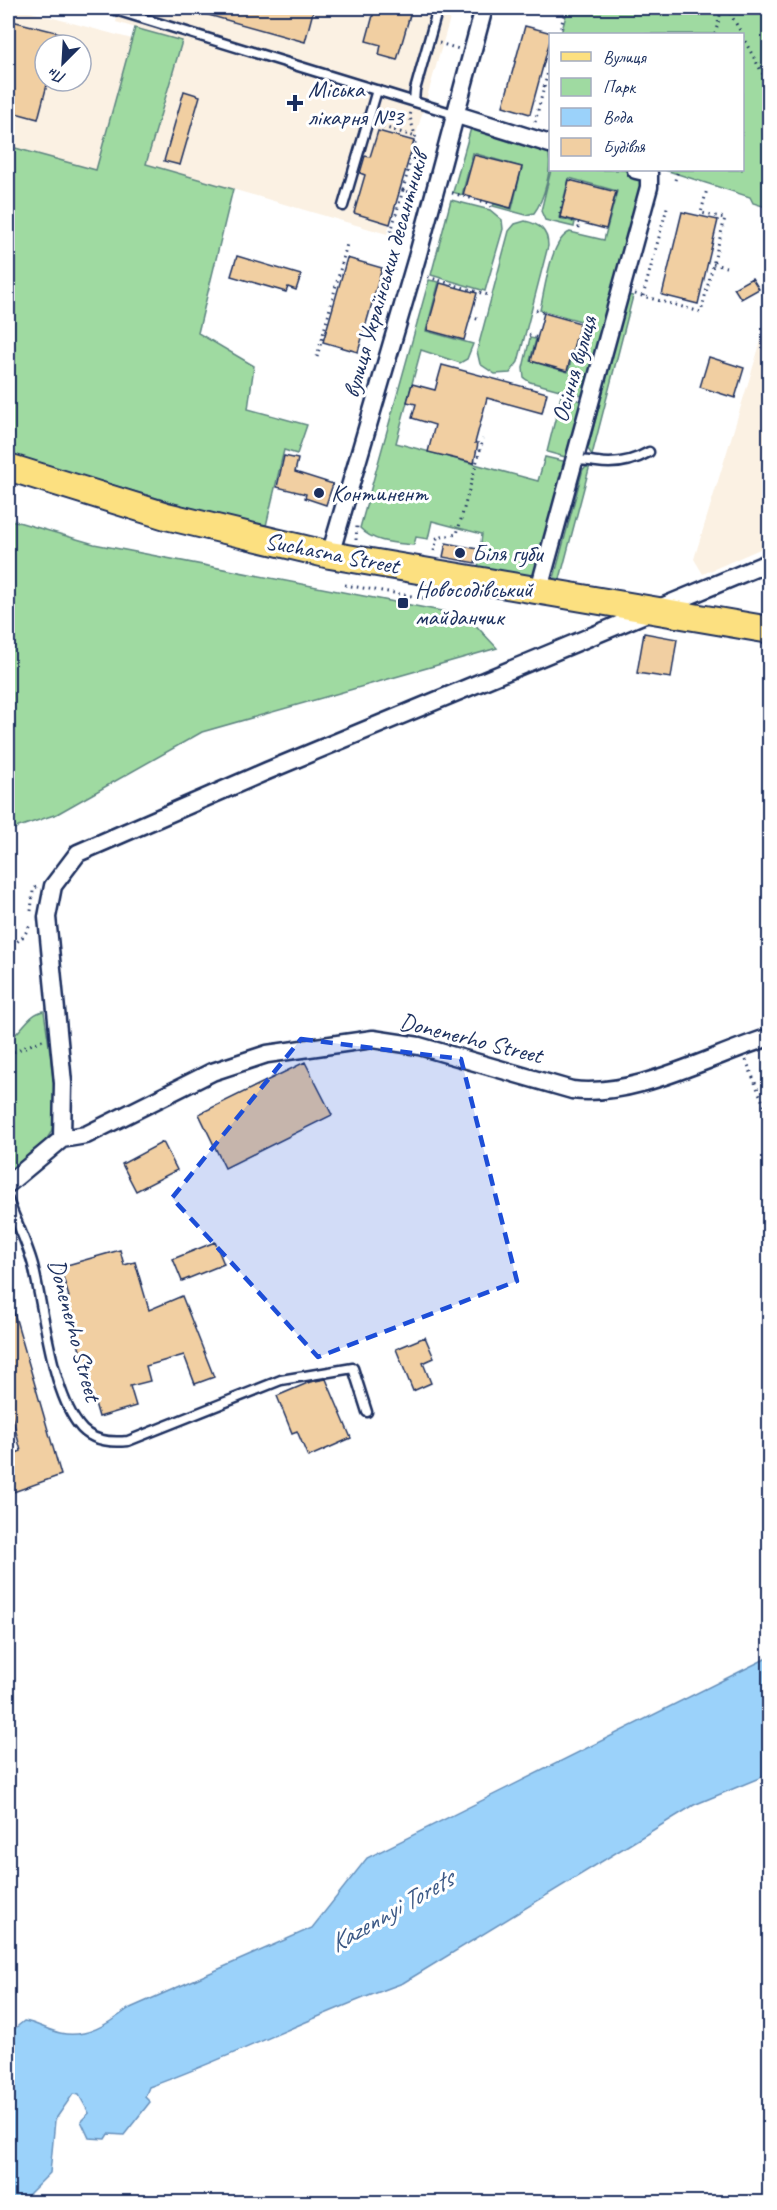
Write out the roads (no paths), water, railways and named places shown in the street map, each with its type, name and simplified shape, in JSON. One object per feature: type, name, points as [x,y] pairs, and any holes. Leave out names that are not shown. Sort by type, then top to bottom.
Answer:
[{"type":"main road","name":"Suchasna Street","points":[[8,467],[166,516],[330,555],[770,630]]},
{"type":"street","name":"вулиця Українських десантників","points":[[330,555],[418,254],[483,8]]},
{"type":"street","points":[[454,114],[549,144]]},
{"type":"street","name":"Осіння вулиця","points":[[539,590],[649,187],[649,173],[640,171]]},
{"type":"street","points":[[8,1184],[62,1139],[63,1083],[47,917],[53,886],[78,853],[650,610],[770,562]]},
{"type":"street","name":"Donenerho Street","points":[[62,1139],[86,1135],[212,1072],[267,1054],[323,1044],[373,1039],[419,1046],[572,1090],[589,1092],[644,1082],[770,1037]]},
{"type":"lane","points":[[109,8],[454,114]]},
{"type":"lane","points":[[414,101],[438,8]]},
{"type":"lane","points":[[343,206],[377,90]]},
{"type":"lane","points":[[573,462],[585,459],[597,462],[626,461],[649,452]]},
{"type":"lane","name":"Donenerho Street","points":[[8,1200],[32,1262],[67,1405],[79,1426],[94,1438],[110,1443],[128,1441],[281,1380],[352,1368],[367,1412]]},
{"type":"water","name":"Kazennyi Torets","points":[[769,1657],[769,1774],[694,1805],[403,1983],[149,2087],[145,2097],[150,2102],[124,2135],[108,2134],[105,2139],[89,2138],[81,2121],[89,2113],[79,2095],[73,2094],[55,2120],[50,2173],[21,2202],[8,2202],[8,2034],[24,2021],[60,2033],[88,2032],[105,2025],[128,2009],[312,1928],[367,1858]]},
{"type":"place","name":"Міська лікарня №3","points":[[295,103]]},
{"type":"place","name":"Континент","points":[[319,493]]},
{"type":"place","name":"Біля губи","points":[[460,553]]},
{"type":"place","name":"Новосодівський майданчик","points":[[403,603]]}]
